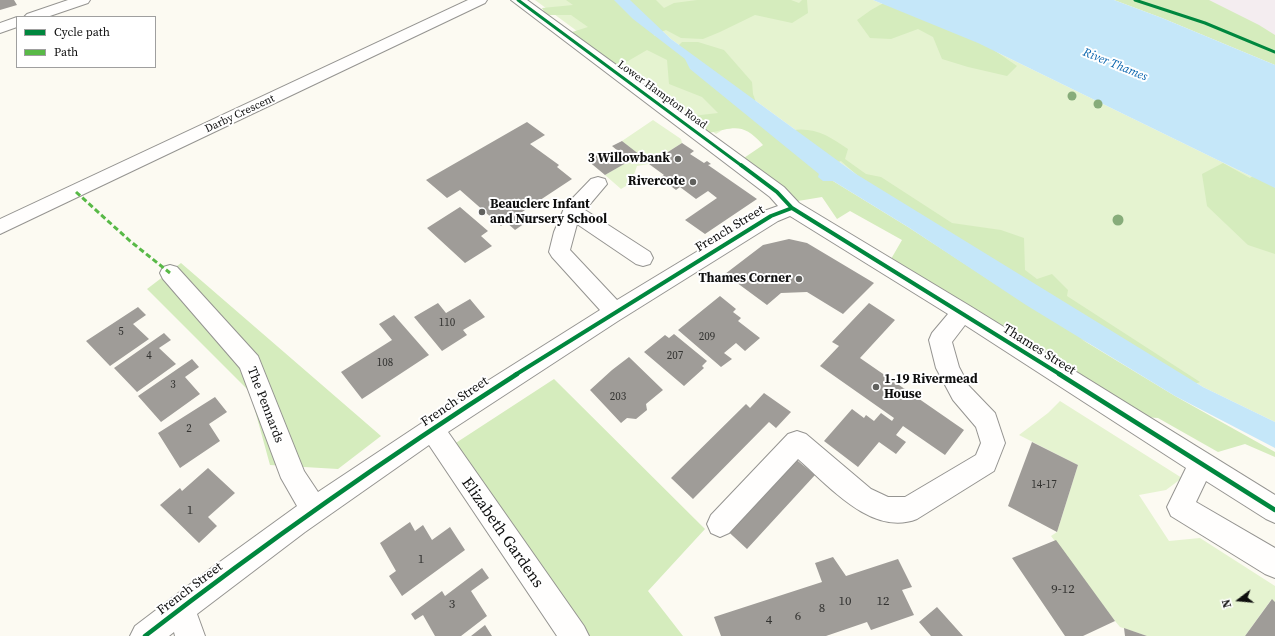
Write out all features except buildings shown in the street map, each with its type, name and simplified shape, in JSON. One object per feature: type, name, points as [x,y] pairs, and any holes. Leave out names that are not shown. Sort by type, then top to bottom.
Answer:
[{"type":"street","points":[[35,16],[83,0]]},
{"type":"street","name":"Darby Crescent","points":[[0,227],[480,0]]},
{"type":"street","name":"Lower Hampton Road","points":[[518,0],[777,192],[792,208]]},
{"type":"street","points":[[0,28],[16,22]]},
{"type":"street","points":[[598,184],[583,196],[572,211],[562,234],[559,252],[614,311]]},
{"type":"street","name":"French Street","points":[[145,636],[180,608],[315,510],[490,390],[614,311],[771,216],[792,208]]},
{"type":"street","name":"Thames Street","points":[[792,208],[962,312],[1201,465],[1275,510]]},
{"type":"street","points":[[572,211],[643,258]]},
{"type":"street","name":"The Pennards","points":[[170,273],[250,363],[294,478],[315,510]]},
{"type":"street","points":[[720,524],[797,442],[862,498],[886,510],[908,510],[985,463],[992,443],[986,421],[961,393],[948,368],[940,340],[962,312]]},
{"type":"street","name":"Elizabeth Gardens","points":[[432,429],[574,636]]},
{"type":"street","points":[[1201,465],[1180,507],[1275,564]]},
{"type":"street","points":[[180,608],[190,636]]},
{"type":"shaded area","points":[[1161,0],[1275,0],[1275,44]]},
{"type":"green space","points":[[535,0],[595,0],[640,30],[738,120],[716,134]]},
{"type":"green space","points":[[566,0],[656,0],[664,8],[674,3],[697,0],[791,0],[799,3],[802,0],[807,0],[808,13],[792,23],[755,15],[703,39],[681,38],[666,30],[654,35],[678,46],[682,42],[698,42],[724,50],[752,82],[753,94],[757,105],[792,130],[801,129],[815,131],[835,140],[848,149],[845,159],[866,174],[881,177],[952,223],[1001,230],[1024,238],[1025,270],[1037,279],[1052,274],[1068,290],[1067,296],[1200,382],[1181,390],[1081,339],[1175,396],[1275,452],[1275,457],[1245,444],[1218,452],[1158,418],[1144,417],[891,259],[902,240],[850,211],[837,219],[822,197],[792,202],[741,160],[763,145],[756,138],[750,133],[739,128],[709,133],[692,116],[718,113],[702,97],[669,84],[667,60],[647,50],[616,68],[569,33],[588,27],[571,15],[546,15],[542,8],[573,5]],"holes":[[[841,161],[858,176],[1019,299],[908,227],[833,181],[823,180],[819,174],[823,167]]]},
{"type":"green space","points":[[630,0],[873,0],[978,43],[1275,188],[1275,422],[1203,387],[856,174],[671,39]]},
{"type":"green space","points":[[1114,0],[1209,0],[1259,25],[1275,35],[1275,65],[1162,18]]},
{"type":"green space","points":[[887,1],[991,48],[1017,66],[1007,76],[942,59],[933,37],[918,29],[891,39],[870,38],[857,20]]},
{"type":"green space","points":[[653,120],[681,139],[682,143],[649,164],[637,166],[631,183],[621,189],[605,175],[639,155],[622,141]]},
{"type":"green space","points":[[1223,163],[1250,178],[1258,171],[1275,174],[1275,254],[1248,245],[1207,206],[1202,174]]},
{"type":"green space","points":[[181,263],[381,436],[338,469],[270,465],[250,392],[147,289]]},
{"type":"green space","points":[[554,379],[705,529],[648,591],[683,636],[574,636],[445,450]]},
{"type":"green space","points":[[1060,401],[1182,478],[1166,490],[1139,495],[1169,541],[1200,538],[1275,586],[1275,602],[1271,600],[1245,636],[1147,636],[1120,627],[1115,621],[1051,536],[1057,532],[1078,465],[1019,435],[1048,413]]},
{"type":"water","points":[[614,0],[630,0],[671,39],[856,174],[1203,387],[1275,422],[1275,448],[1175,396],[1026,305],[908,227],[833,181],[823,181],[818,177],[819,174],[690,69],[685,59],[633,19]]},
{"type":"water","name":"River Thames","points":[[873,0],[1114,0],[1162,18],[1275,65],[1275,188],[978,43]]},
{"type":"marked path","points":[[76,192],[130,241],[170,273]]},
{"type":"cycle path","points":[[518,0],[777,192],[792,208],[962,312],[1275,510]]},
{"type":"cycle path","points":[[1135,0],[1205,23],[1275,52]]},
{"type":"cycle path","points":[[145,636],[220,578],[296,523],[451,416],[690,265],[771,216],[792,208]]},
{"type":"place","name":"3 Willowbank","points":[[678,159]]},
{"type":"place","name":"Rivercote","points":[[693,182]]},
{"type":"place","name":"Beauclerc Infant and Nursery School","points":[[482,212]]},
{"type":"place","name":"Thames Corner","points":[[799,279]]},
{"type":"place","name":"1-19 Rivermead House","points":[[876,387]]}]
